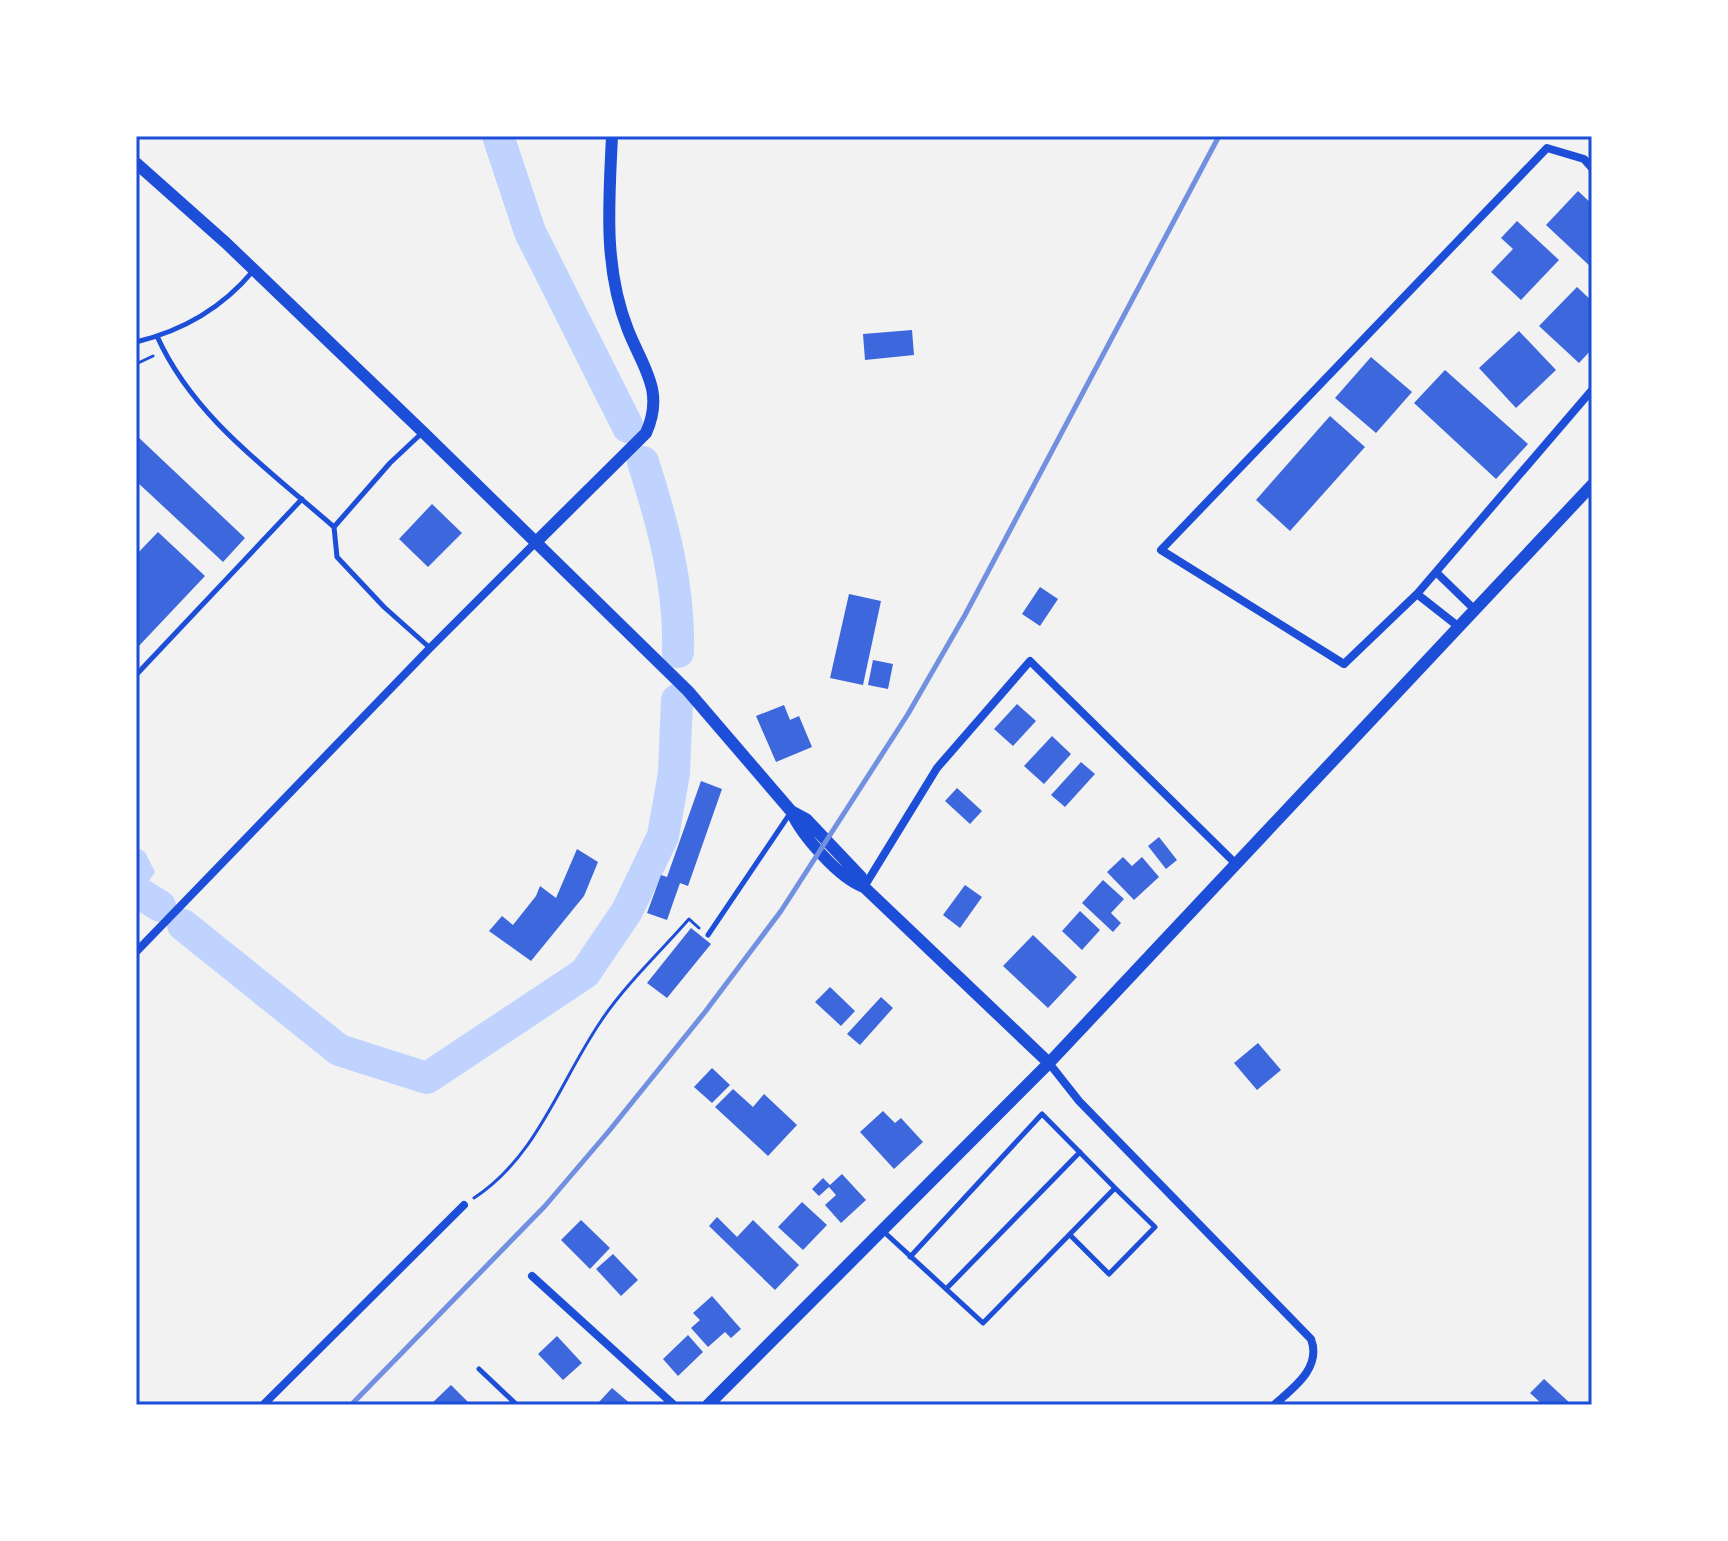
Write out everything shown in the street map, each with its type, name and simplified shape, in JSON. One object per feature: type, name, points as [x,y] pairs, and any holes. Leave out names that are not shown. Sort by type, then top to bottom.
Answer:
[{"type":"street","points":[[136,952],[430,648],[646,433],[654,416],[655,401],[650,378],[627,328],[614,287],[608,233],[612,136]]},
{"type":"street","points":[[1592,168],[1584,159],[1547,148],[1161,550],[1344,664],[1417,594],[1592,390]]},
{"type":"street","points":[[136,163],[254,270],[698,701],[791,811],[798,828],[820,851],[854,884],[864,887],[1049,1063],[1079,1101],[1311,1339],[1313,1354],[1307,1374],[1274,1405]]},
{"type":"street","points":[[708,1405],[1049,1063],[1592,485]]},
{"type":"street","points":[[1436,572],[1475,610]]},
{"type":"street","points":[[1417,594],[1459,627]]},
{"type":"street","points":[[864,887],[937,768],[1030,661],[1236,864]]},
{"type":"street","points":[[263,1405],[464,1205]]},
{"type":"street","points":[[532,1276],[674,1405]]},
{"type":"lane","points":[[136,342],[203,316],[240,287],[254,270]]},
{"type":"lane","points":[[157,336],[205,413],[334,527],[337,557],[384,607],[430,648]]},
{"type":"lane","points":[[334,527],[390,463],[423,432]]},
{"type":"lane","points":[[136,675],[302,499]]},
{"type":"lane","points":[[708,935],[791,811]]},
{"type":"lane","points":[[910,1257],[1042,1114],[1155,1227],[1109,1274],[1070,1235]]},
{"type":"lane","points":[[946,1289],[1080,1152]]},
{"type":"lane","points":[[882,1231],[983,1323],[1115,1188]]},
{"type":"lane","points":[[479,1369],[517,1405]]},
{"type":"path","points":[[136,364],[165,353]]},
{"type":"path","points":[[464,1205],[497,1183],[539,1129],[601,1020],[689,919],[708,935]]},
{"type":"water","points":[[136,847],[145,852],[155,872],[147,884],[136,892]]},
{"type":"building","points":[[1578,191],[1592,204],[1592,268],[1546,225]]},
{"type":"building","points":[[1517,221],[1559,260],[1521,300],[1491,272],[1513,249],[1501,238]]},
{"type":"building","points":[[1577,287],[1592,301],[1592,349],[1579,363],[1539,326]]},
{"type":"building","points":[[912,330],[914,355],[865,360],[863,334]]},
{"type":"building","points":[[1519,331],[1556,370],[1516,408],[1479,368]]},
{"type":"building","points":[[1371,357],[1412,392],[1376,433],[1335,398]]},
{"type":"building","points":[[1445,370],[1528,444],[1496,479],[1414,403]]},
{"type":"building","points":[[1330,416],[1365,447],[1290,531],[1256,500]]},
{"type":"building","points":[[136,435],[245,538],[223,562],[136,481]]},
{"type":"building","points":[[432,504],[462,533],[428,567],[399,539]]},
{"type":"building","points":[[158,532],[205,576],[136,649],[136,555]]},
{"type":"building","points":[[1040,587],[1058,599],[1040,626],[1022,614]]},
{"type":"building","points":[[849,594],[881,601],[863,685],[830,678]]},
{"type":"building","points":[[873,660],[893,664],[888,689],[868,685]]},
{"type":"building","points":[[1017,704],[1036,721],[1013,746],[994,729]]},
{"type":"building","points":[[784,705],[790,720],[799,716],[812,747],[776,762],[756,716]]},
{"type":"building","points":[[1052,736],[1071,754],[1044,784],[1024,766]]},
{"type":"building","points":[[1081,762],[1095,774],[1065,807],[1051,795]]},
{"type":"building","points":[[701,781],[722,789],[688,886],[680,883],[667,920],[647,913],[661,875],[667,877]]},
{"type":"building","points":[[957,788],[982,811],[970,824],[945,801]]},
{"type":"building","points":[[1159,837],[1177,860],[1166,869],[1148,846]]},
{"type":"building","points":[[577,849],[598,862],[584,896],[531,961],[489,931],[502,916],[513,925],[536,896],[540,886],[556,898]]},
{"type":"building","points":[[1123,857],[1132,866],[1142,857],[1159,877],[1134,900],[1107,872]]},
{"type":"building","points":[[1103,880],[1124,899],[1111,913],[1121,923],[1113,932],[1082,903]]},
{"type":"building","points":[[965,885],[982,897],[960,928],[943,915]]},
{"type":"building","points":[[1080,911],[1100,930],[1082,950],[1062,931]]},
{"type":"building","points":[[691,928],[711,944],[667,998],[647,983]]},
{"type":"building","points":[[1033,935],[1077,977],[1048,1008],[1003,966]]},
{"type":"building","points":[[830,987],[855,1011],[841,1026],[815,1002]]},
{"type":"building","points":[[881,997],[893,1008],[860,1045],[847,1034]]},
{"type":"building","points":[[1258,1043],[1281,1070],[1257,1090],[1234,1063]]},
{"type":"building","points":[[712,1068],[730,1085],[712,1103],[694,1087]]},
{"type":"building","points":[[733,1089],[753,1107],[764,1094],[797,1125],[768,1156],[715,1107]]},
{"type":"building","points":[[883,1111],[895,1123],[901,1118],[923,1142],[894,1169],[860,1132]]},
{"type":"building","points":[[842,1174],[866,1200],[841,1223],[825,1205],[836,1195],[829,1187],[819,1196],[812,1189],[823,1178],[830,1185]]},
{"type":"building","points":[[802,1202],[827,1225],[803,1250],[778,1227]]},
{"type":"building","points":[[717,1217],[737,1237],[753,1220],[799,1265],[775,1290],[709,1226]]},
{"type":"building","points":[[581,1220],[610,1248],[590,1269],[561,1240]]},
{"type":"building","points":[[613,1254],[638,1280],[621,1296],[596,1269]]},
{"type":"building","points":[[712,1296],[741,1329],[731,1338],[725,1332],[708,1347],[691,1328],[700,1320],[693,1313]]},
{"type":"building","points":[[688,1335],[703,1352],[678,1376],[663,1359]]},
{"type":"building","points":[[557,1336],[582,1363],[563,1380],[538,1354]]},
{"type":"building","points":[[1544,1379],[1572,1405],[1543,1405],[1530,1393]]},
{"type":"building","points":[[451,1385],[471,1405],[430,1405]]},
{"type":"building","points":[[612,1388],[632,1405],[603,1405],[599,1402]]},
{"type":"waterway","points":[[498,136],[530,232],[628,427]]},
{"type":"waterway","points":[[643,462],[669,556],[676,604],[678,652]]},
{"type":"waterway","points":[[183,925],[339,1050],[427,1078],[585,973],[627,911],[663,836],[674,773],[677,700]]},
{"type":"waterway","points":[[136,891],[160,906]]},
{"type":"railway","points":[[351,1405],[545,1206],[705,1012],[781,911],[908,714],[965,615],[1219,136]]}]
